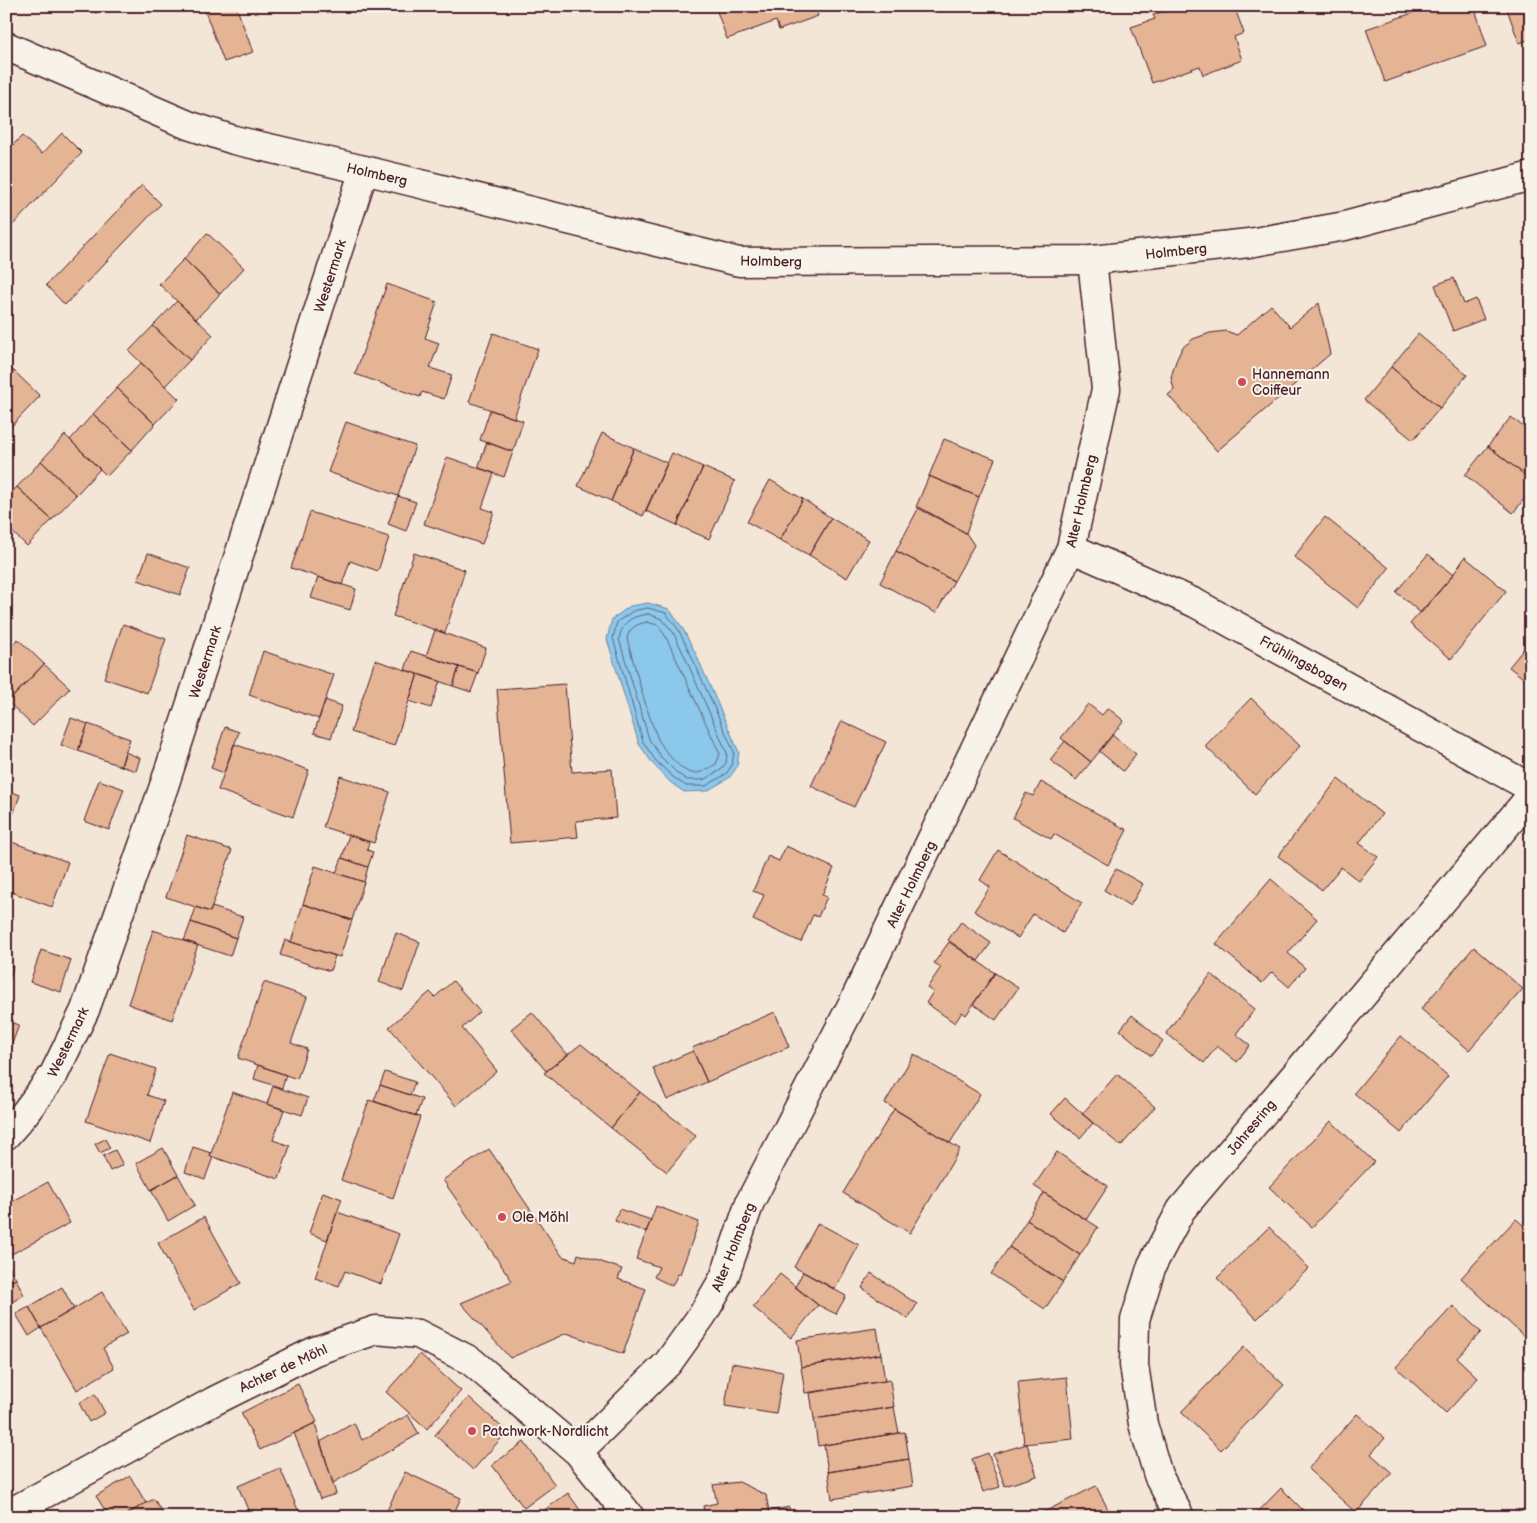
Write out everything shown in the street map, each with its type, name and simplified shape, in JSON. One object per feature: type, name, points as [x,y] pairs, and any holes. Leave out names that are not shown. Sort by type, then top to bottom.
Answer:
[{"type":"street","name":"Holmberg","points":[[6,46],[188,125],[234,140],[739,262],[1092,260],[1249,242],[1345,226],[1531,176]]},
{"type":"street","name":"Westermark","points":[[6,1135],[54,1074],[85,1010],[164,786],[364,170]]},
{"type":"street","name":"Alter Holmberg","points":[[578,1452],[668,1363],[703,1314],[724,1278],[750,1202],[856,997],[1071,548],[1106,389],[1092,260]]},
{"type":"street","name":"Frühlingsbogen","points":[[1071,548],[1195,603],[1531,788]]},
{"type":"street","name":"Jahresring","points":[[1180,1517],[1158,1475],[1143,1424],[1134,1365],[1135,1320],[1152,1265],[1181,1210],[1531,796]]},
{"type":"street","name":"Achter de Möhl","points":[[6,1515],[214,1401],[315,1350],[376,1330],[418,1334],[471,1361],[578,1452],[630,1517]]},
{"type":"water","points":[[648,603],[669,609],[682,627],[739,752],[737,767],[729,778],[707,791],[684,792],[670,782],[653,764],[639,744],[607,639],[612,619],[630,606]]},
{"type":"building","points":[[93,6],[113,6],[95,13]]},
{"type":"building","points":[[203,6],[236,6],[253,52],[224,62]]},
{"type":"building","points":[[715,6],[814,6],[818,16],[779,30],[776,21],[727,39]]},
{"type":"building","points":[[1177,6],[1234,6],[1244,33],[1234,37],[1242,60],[1203,75],[1200,66],[1152,83],[1131,27],[1155,19],[1153,15]]},
{"type":"building","points":[[1433,6],[1474,6],[1487,46],[1385,82],[1366,29]]},
{"type":"building","points":[[1506,6],[1531,6],[1531,39],[1519,43]]},
{"type":"building","points":[[62,133],[82,153],[6,232],[6,152],[22,136],[42,154]]},
{"type":"building","points":[[142,185],[161,204],[65,305],[46,285]]},
{"type":"building","points":[[207,233],[244,268],[220,294],[184,259]]},
{"type":"building","points":[[184,259],[220,294],[196,319],[159,284]]},
{"type":"building","points":[[1454,278],[1464,304],[1476,299],[1484,319],[1453,331],[1435,285]]},
{"type":"building","points":[[387,284],[437,302],[425,338],[439,343],[430,368],[452,375],[444,399],[422,392],[420,397],[355,374]]},
{"type":"building","points":[[177,301],[213,335],[190,360],[153,326]]},
{"type":"building","points":[[1319,303],[1330,354],[1217,451],[1168,395],[1174,390],[1171,377],[1182,348],[1193,339],[1210,333],[1226,331],[1237,335],[1271,305],[1290,327]]},
{"type":"building","points":[[153,326],[190,360],[165,386],[129,351]]},
{"type":"building","points":[[493,333],[538,349],[514,418],[469,402]]},
{"type":"building","points":[[1418,334],[1467,375],[1440,408],[1391,367]]},
{"type":"building","points":[[141,363],[179,399],[155,424],[117,388]]},
{"type":"building","points":[[6,364],[14,371],[6,379]]},
{"type":"building","points":[[1391,367],[1440,408],[1413,440],[1364,400]]},
{"type":"building","points":[[14,371],[40,396],[6,432],[6,379]]},
{"type":"building","points":[[117,388],[155,424],[132,450],[93,414]]},
{"type":"building","points":[[490,410],[523,421],[513,452],[480,440]]},
{"type":"building","points":[[93,414],[132,450],[107,476],[70,440]]},
{"type":"building","points":[[1511,417],[1531,433],[1531,480],[1488,446]]},
{"type":"building","points":[[346,422],[415,446],[398,496],[328,472]]},
{"type":"building","points":[[602,433],[634,448],[611,501],[578,486]]},
{"type":"building","points":[[65,435],[100,469],[76,495],[41,461]]},
{"type":"building","points":[[944,439],[995,459],[979,497],[929,476]]},
{"type":"building","points":[[487,442],[513,452],[504,477],[478,468]]},
{"type":"building","points":[[1488,446],[1531,480],[1531,490],[1513,513],[1465,475]]},
{"type":"building","points":[[634,448],[667,463],[643,516],[611,501]]},
{"type":"building","points":[[672,453],[703,467],[677,525],[646,511]]},
{"type":"building","points":[[447,457],[494,473],[482,508],[494,512],[482,544],[424,524]]},
{"type":"building","points":[[41,461],[76,495],[52,520],[17,487]]},
{"type":"building","points":[[703,467],[735,481],[709,539],[677,525]]},
{"type":"building","points":[[929,476],[979,497],[966,533],[916,507]]},
{"type":"building","points":[[770,480],[803,499],[780,540],[747,522]]},
{"type":"building","points":[[17,487],[52,520],[27,546],[6,526],[6,498]]},
{"type":"building","points":[[398,496],[416,502],[406,531],[388,524]]},
{"type":"building","points":[[803,499],[831,518],[809,555],[780,540]]},
{"type":"building","points":[[919,507],[966,533],[974,545],[954,581],[896,551]]},
{"type":"building","points":[[310,512],[389,537],[378,571],[350,561],[342,585],[291,568]]},
{"type":"building","points":[[1325,517],[1389,568],[1358,608],[1294,557]]},
{"type":"building","points":[[831,518],[869,540],[847,578],[809,555]]},
{"type":"building","points":[[896,551],[954,581],[936,613],[880,583]]},
{"type":"building","points":[[148,553],[190,568],[180,595],[138,580]]},
{"type":"building","points":[[414,553],[465,570],[445,633],[393,616]]},
{"type":"building","points":[[1428,554],[1453,575],[1421,613],[1396,592]]},
{"type":"building","points":[[1465,557],[1506,591],[1451,659],[1410,624],[1453,575]]},
{"type":"building","points":[[318,577],[356,589],[350,610],[311,598]]},
{"type":"building","points":[[123,624],[166,639],[147,693],[104,678]]},
{"type":"building","points":[[435,630],[486,648],[478,673],[426,656]]},
{"type":"building","points":[[18,639],[44,664],[8,702],[6,700],[6,652]]},
{"type":"building","points":[[1531,640],[1531,684],[1509,667]]},
{"type":"building","points":[[263,651],[334,675],[319,719],[249,695]]},
{"type":"building","points":[[411,651],[459,667],[453,686],[405,670]]},
{"type":"building","points":[[375,660],[418,674],[394,746],[351,732]]},
{"type":"building","points":[[44,664],[70,688],[33,726],[8,702]]},
{"type":"building","points":[[459,667],[478,673],[471,692],[453,686]]},
{"type":"building","points":[[418,674],[440,681],[431,708],[409,701]]},
{"type":"building","points":[[565,684],[572,772],[612,769],[616,818],[576,821],[578,837],[510,843],[497,689]]},
{"type":"building","points":[[1251,698],[1300,746],[1255,794],[1205,746]]},
{"type":"building","points":[[325,700],[342,706],[331,738],[314,733]]},
{"type":"building","points":[[1088,704],[1102,715],[1108,708],[1124,721],[1091,762],[1061,738]]},
{"type":"building","points":[[71,718],[88,724],[78,751],[61,745]]},
{"type":"building","points":[[842,721],[886,742],[854,807],[811,786]]},
{"type":"building","points":[[88,724],[130,739],[121,766],[78,751]]},
{"type":"building","points":[[225,727],[239,732],[224,773],[211,768]]},
{"type":"building","points":[[1112,735],[1136,754],[1123,771],[1099,751]]},
{"type":"building","points":[[1065,741],[1091,762],[1076,780],[1050,760]]},
{"type":"building","points":[[234,744],[309,770],[293,817],[218,790]]},
{"type":"building","points":[[125,752],[140,758],[136,771],[121,766]]},
{"type":"building","points":[[340,776],[390,792],[374,843],[323,827]]},
{"type":"building","points":[[1338,779],[1382,814],[1359,843],[1378,857],[1359,881],[1341,867],[1322,890],[1278,856]]},
{"type":"building","points":[[99,780],[124,789],[109,830],[84,821]]},
{"type":"building","points":[[1041,782],[1127,830],[1108,865],[1054,834],[1051,839],[1013,818],[1026,793],[1033,796]]},
{"type":"building","points":[[7,790],[20,795],[13,815],[6,813]]},
{"type":"building","points":[[187,835],[232,850],[210,912],[166,897]]},
{"type":"building","points":[[349,835],[369,842],[367,850],[373,852],[368,867],[342,858]]},
{"type":"building","points":[[6,840],[68,862],[52,907],[6,890]]},
{"type":"building","points":[[786,846],[834,868],[822,895],[827,897],[818,917],[813,915],[801,942],[753,920],[764,895],[753,891],[768,856],[779,861]]},
{"type":"building","points":[[998,850],[1082,903],[1063,933],[1033,914],[1018,938],[974,911],[990,887],[980,880]]},
{"type":"building","points":[[342,858],[368,867],[364,882],[336,873]]},
{"type":"building","points":[[315,866],[364,882],[352,920],[303,904]]},
{"type":"building","points":[[1116,869],[1143,884],[1130,906],[1104,890]]},
{"type":"building","points":[[1271,879],[1317,919],[1288,953],[1305,968],[1289,987],[1272,972],[1262,983],[1216,944]]},
{"type":"building","points":[[303,904],[352,920],[340,957],[291,942]]},
{"type":"building","points":[[196,907],[210,912],[212,907],[243,917],[236,938],[191,922]]},
{"type":"building","points":[[191,922],[236,938],[230,956],[184,941]]},
{"type":"building","points":[[961,922],[991,943],[978,961],[948,940]]},
{"type":"building","points":[[153,930],[198,945],[172,1020],[128,1004]]},
{"type":"building","points":[[396,933],[420,942],[403,991],[379,982]]},
{"type":"building","points":[[1531,939],[1531,953],[1524,948]]},
{"type":"building","points":[[285,940],[335,956],[330,971],[280,955]]},
{"type":"building","points":[[949,942],[995,973],[966,1015],[962,1012],[955,1023],[926,1003],[933,992],[927,988],[941,967],[934,963]]},
{"type":"building","points":[[1474,947],[1523,989],[1469,1050],[1421,1009]]},
{"type":"building","points":[[41,950],[71,960],[61,992],[30,982]]},
{"type":"building","points":[[6,965],[13,967],[8,983],[6,982]]},
{"type":"building","points":[[995,973],[1018,988],[996,1020],[973,1004]]},
{"type":"building","points":[[1211,974],[1255,1009],[1236,1034],[1250,1045],[1237,1062],[1217,1046],[1204,1063],[1166,1033]]},
{"type":"building","points":[[453,981],[480,1012],[462,1028],[497,1071],[456,1106],[389,1027],[430,992],[435,997]]},
{"type":"building","points":[[264,982],[307,997],[291,1043],[307,1049],[297,1079],[238,1058]]},
{"type":"building","points":[[532,1012],[568,1055],[546,1071],[511,1029]]},
{"type":"building","points":[[775,1012],[789,1047],[707,1082],[692,1048]]},
{"type":"building","points":[[1132,1015],[1163,1041],[1151,1056],[1120,1030]]},
{"type":"building","points":[[6,1021],[19,1025],[6,1060]]},
{"type":"building","points":[[1401,1036],[1448,1076],[1401,1133],[1354,1093]]},
{"type":"building","points":[[581,1044],[640,1092],[611,1128],[544,1073]]},
{"type":"building","points":[[693,1051],[707,1082],[667,1100],[653,1068]]},
{"type":"building","points":[[110,1053],[156,1069],[147,1095],[164,1101],[150,1143],[86,1121]]},
{"type":"building","points":[[914,1054],[980,1094],[950,1143],[885,1103]]},
{"type":"building","points":[[258,1065],[286,1075],[282,1088],[254,1079]]},
{"type":"building","points":[[385,1072],[415,1082],[410,1095],[380,1085]]},
{"type":"building","points":[[1117,1074],[1155,1107],[1121,1146],[1082,1114]]},
{"type":"building","points":[[380,1085],[422,1099],[416,1116],[374,1101]]},
{"type":"building","points":[[273,1086],[308,1098],[302,1115],[267,1104]]},
{"type":"building","points":[[232,1092],[284,1110],[273,1140],[290,1146],[279,1179],[210,1156]]},
{"type":"building","points":[[640,1092],[696,1136],[667,1172],[611,1128]]},
{"type":"building","points":[[1065,1098],[1093,1123],[1080,1138],[1051,1114]]},
{"type":"building","points":[[369,1100],[420,1117],[393,1198],[341,1180]]},
{"type":"building","points":[[894,1109],[960,1149],[910,1233],[843,1193]]},
{"type":"building","points":[[1331,1121],[1374,1162],[1312,1227],[1269,1187]]},
{"type":"building","points":[[105,1139],[110,1148],[100,1153],[95,1144]]},
{"type":"building","points":[[193,1147],[211,1153],[210,1156],[213,1157],[205,1179],[185,1172]]},
{"type":"building","points":[[163,1148],[178,1175],[151,1190],[136,1163]]},
{"type":"building","name":"Ole Möhl","points":[[489,1149],[562,1256],[576,1261],[578,1254],[622,1269],[618,1279],[646,1289],[623,1354],[567,1333],[510,1358],[461,1303],[512,1281],[443,1180]]},
{"type":"building","points":[[115,1150],[123,1165],[110,1171],[103,1156]]},
{"type":"building","points":[[1057,1152],[1108,1186],[1086,1220],[1034,1186]]},
{"type":"building","points":[[178,1175],[195,1205],[168,1221],[151,1190]]},
{"type":"building","points":[[48,1182],[70,1223],[6,1257],[6,1205]]},
{"type":"building","points":[[323,1192],[342,1199],[327,1240],[309,1233]]},
{"type":"building","points":[[1044,1193],[1098,1227],[1080,1255],[1027,1220]]},
{"type":"building","points":[[656,1206],[699,1222],[680,1274],[678,1274],[672,1286],[654,1277],[659,1267],[636,1259]]},
{"type":"building","points":[[619,1209],[651,1220],[646,1232],[615,1221]]},
{"type":"building","points":[[337,1212],[399,1234],[381,1284],[345,1271],[339,1286],[315,1278]]},
{"type":"building","points":[[204,1217],[241,1283],[194,1310],[158,1243]]},
{"type":"building","points":[[1516,1219],[1531,1232],[1531,1339],[1529,1341],[1461,1278]]},
{"type":"building","points":[[1027,1220],[1080,1255],[1063,1282],[1009,1247]]},
{"type":"building","points":[[818,1223],[859,1245],[835,1289],[794,1267]]},
{"type":"building","points":[[1269,1227],[1309,1268],[1257,1319],[1217,1278]]},
{"type":"building","points":[[1009,1247],[1063,1282],[1045,1309],[991,1274]]},
{"type":"building","points":[[6,1261],[16,1279],[6,1284]]},
{"type":"building","points":[[803,1272],[846,1296],[836,1314],[818,1305],[795,1287]]},
{"type":"building","points":[[871,1273],[917,1304],[908,1319],[862,1288]]},
{"type":"building","points":[[780,1274],[818,1305],[791,1338],[753,1307]]},
{"type":"building","points":[[16,1279],[24,1295],[12,1302],[6,1291],[6,1284]]},
{"type":"building","points":[[62,1287],[74,1309],[41,1328],[29,1307]]},
{"type":"building","points":[[102,1292],[127,1334],[103,1348],[114,1368],[77,1390],[41,1328]]},
{"type":"building","points":[[1453,1306],[1481,1332],[1457,1358],[1478,1378],[1446,1413],[1396,1367]]},
{"type":"building","points":[[29,1307],[41,1328],[29,1336],[16,1314]]},
{"type":"building","points":[[877,1328],[881,1354],[801,1367],[797,1340]]},
{"type":"building","points":[[1244,1347],[1284,1385],[1221,1450],[1181,1412]]},
{"type":"building","points":[[420,1354],[461,1391],[427,1429],[386,1392]]},
{"type":"building","points":[[881,1354],[885,1381],[805,1393],[801,1367]]},
{"type":"building","points":[[732,1363],[783,1372],[776,1414],[725,1406]]},
{"type":"building","points":[[1067,1377],[1073,1439],[1024,1444],[1018,1382]]},
{"type":"building","points":[[890,1380],[894,1407],[814,1419],[810,1393]]},
{"type":"building","points":[[298,1384],[317,1422],[260,1450],[241,1413]]},
{"type":"building","points":[[95,1394],[105,1413],[89,1422],[79,1403]]},
{"type":"building","points":[[469,1397],[507,1432],[473,1470],[435,1435]]},
{"type":"building","points":[[894,1407],[899,1433],[818,1446],[814,1419]]},
{"type":"building","points":[[1357,1414],[1385,1438],[1371,1454],[1392,1473],[1356,1513],[1308,1469]]},
{"type":"building","points":[[408,1415],[419,1434],[333,1483],[320,1442],[354,1423],[362,1440]]},
{"type":"building","points":[[315,1423],[336,1494],[320,1499],[294,1433]]},
{"type":"building","points":[[905,1432],[909,1459],[828,1472],[824,1445]]},
{"type":"building","points":[[524,1442],[555,1485],[524,1508],[492,1465]]},
{"type":"building","points":[[1027,1444],[1037,1476],[1005,1486],[993,1454]]},
{"type":"building","points":[[988,1453],[1000,1487],[983,1492],[972,1459]]},
{"type":"building","points":[[909,1459],[913,1486],[832,1499],[828,1472]]},
{"type":"building","points":[[280,1468],[299,1512],[288,1517],[251,1517],[238,1486]]},
{"type":"building","points":[[405,1472],[461,1498],[452,1517],[384,1517]]},
{"type":"building","points":[[130,1476],[146,1503],[122,1517],[109,1517],[96,1496]]},
{"type":"building","points":[[739,1482],[766,1495],[769,1511],[789,1507],[791,1517],[705,1517],[703,1506],[717,1503],[713,1485]]},
{"type":"building","points":[[1096,1486],[1112,1517],[1036,1516]]},
{"type":"building","points":[[1281,1488],[1310,1517],[1253,1517]]},
{"type":"building","points":[[568,1493],[585,1517],[536,1516]]},
{"type":"building","points":[[154,1499],[165,1517],[122,1517],[146,1503]]},
{"type":"building","points":[[1531,1501],[1531,1517],[1516,1517]]},
{"type":"place","name":"Hannemann Coiffeur","points":[[1242,382]]},
{"type":"place","name":"Ole Möhl","points":[[502,1217]]},
{"type":"place","name":"Patchwork-Nordlicht","points":[[472,1431]]}]
